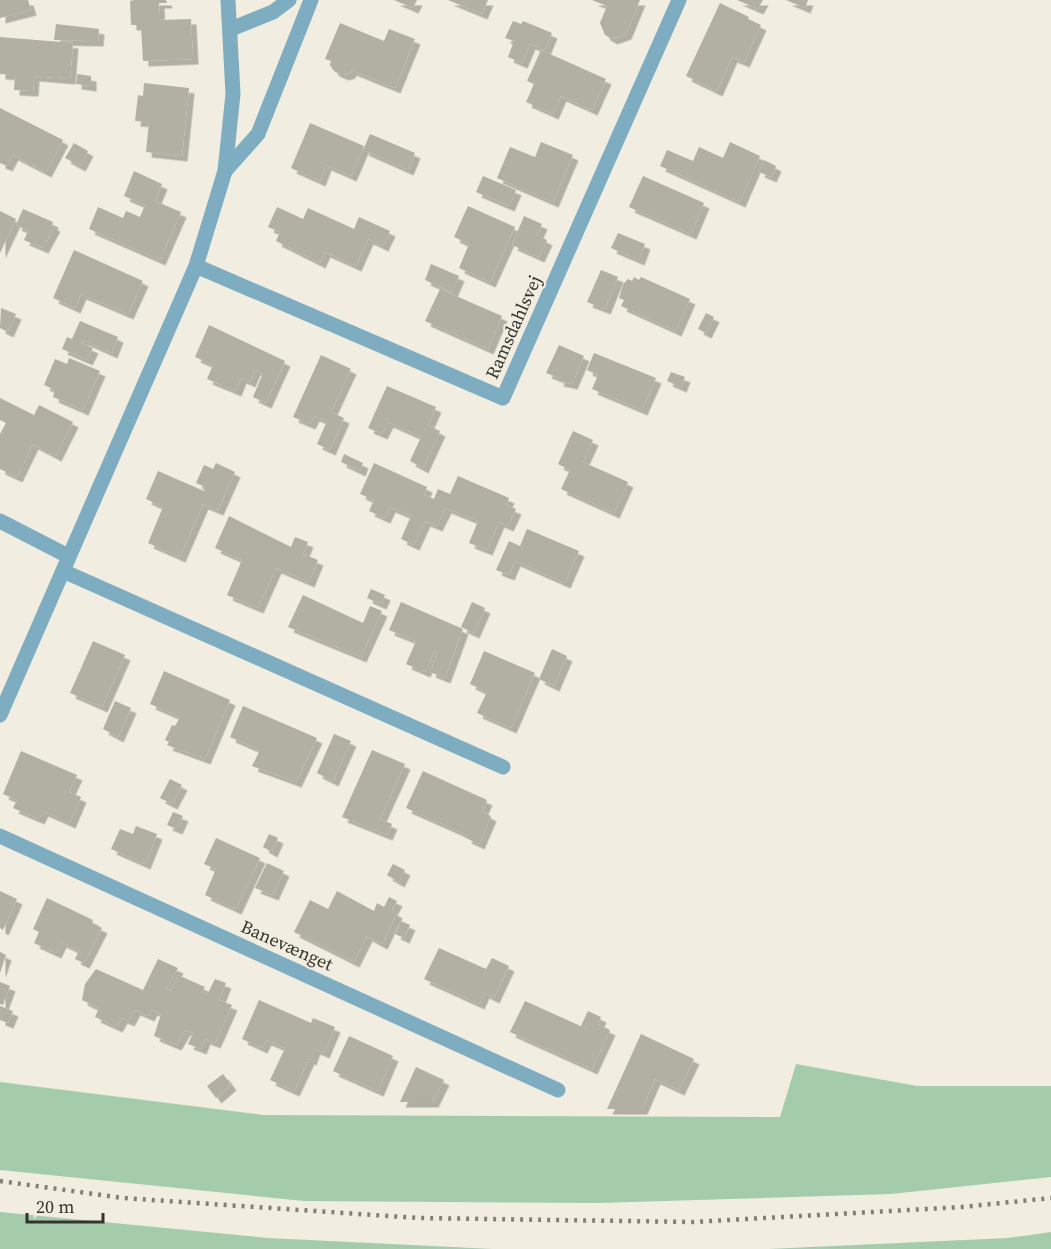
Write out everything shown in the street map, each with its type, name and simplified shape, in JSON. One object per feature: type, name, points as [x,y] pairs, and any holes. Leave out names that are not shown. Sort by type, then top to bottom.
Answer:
[{"type":"street","points":[[0,715],[196,266],[225,171],[233,94],[228,0]]},
{"type":"street","points":[[231,30],[273,12],[289,0]]},
{"type":"street","points":[[225,171],[258,134],[311,0]]},
{"type":"street","name":"Ramsdahlsvej","points":[[196,266],[503,398],[679,0]]},
{"type":"street","points":[[0,521],[66,564],[503,767]]},
{"type":"street","name":"Banevænget","points":[[0,836],[558,1090]]},
{"type":"green space","points":[[796,1064],[917,1086],[1051,1086],[1051,1177],[891,1194],[599,1203],[304,1201],[0,1170],[0,1082],[263,1115],[780,1117]]},
{"type":"green space","points":[[0,1212],[268,1238],[493,1249],[0,1249]]},
{"type":"green space","points":[[1051,1232],[1051,1249],[768,1249],[1008,1238]]},
{"type":"building","points":[[0,0],[28,0],[31,10],[0,18]]},
{"type":"building","points":[[166,0],[167,3],[159,3],[160,20],[191,19],[193,59],[143,61],[141,25],[131,25],[130,1]]},
{"type":"building","points":[[394,0],[417,0],[413,8]]},
{"type":"building","points":[[448,0],[488,0],[482,14]]},
{"type":"building","points":[[592,0],[640,0],[626,34],[612,39],[605,35],[600,23],[607,6]]},
{"type":"building","points":[[737,0],[763,0],[758,9]]},
{"type":"building","points":[[786,0],[808,0],[805,8]]},
{"type":"building","points":[[720,3],[761,25],[744,62],[732,57],[717,91],[686,76]]},
{"type":"building","points":[[513,21],[521,24],[523,21],[552,33],[545,50],[530,44],[522,63],[508,57],[514,41],[505,38]]},
{"type":"building","points":[[340,23],[384,41],[389,29],[415,39],[395,88],[351,70],[350,73],[343,75],[334,71],[330,65],[331,61],[325,59]]},
{"type":"building","points":[[56,24],[99,29],[98,41],[54,40]]},
{"type":"building","points":[[0,37],[73,43],[70,79],[34,76],[33,91],[14,90],[15,75],[0,74]]},
{"type":"building","points":[[541,50],[606,79],[592,110],[561,96],[553,114],[526,102],[534,84],[527,81]]},
{"type":"building","points":[[77,74],[91,76],[91,86],[76,84]]},
{"type":"building","points":[[144,83],[189,88],[182,156],[146,152],[149,122],[135,121],[138,95],[143,96]]},
{"type":"building","points":[[0,108],[63,140],[46,172],[13,155],[7,166],[0,163]]},
{"type":"building","points":[[310,123],[364,146],[351,176],[326,165],[320,181],[291,168]]},
{"type":"building","points":[[370,134],[415,153],[408,170],[363,150]]},
{"type":"building","points":[[541,142],[573,155],[553,202],[497,178],[510,147],[535,157]]},
{"type":"building","points":[[730,142],[760,156],[740,202],[660,166],[667,150],[693,161],[699,147],[723,158]]},
{"type":"building","points":[[74,143],[88,151],[80,166],[65,158]]},
{"type":"building","points":[[764,160],[776,166],[771,177],[759,172]]},
{"type":"building","points":[[134,171],[162,184],[155,201],[181,212],[160,260],[89,229],[98,207],[123,218],[126,211],[140,217],[145,205],[124,196]]},
{"type":"building","points":[[483,176],[516,190],[509,206],[476,192]]},
{"type":"building","points":[[643,176],[704,203],[691,234],[629,207]]},
{"type":"building","points":[[468,206],[515,227],[490,282],[459,268],[469,244],[454,237]]},
{"type":"building","points":[[277,207],[303,219],[308,208],[354,229],[359,217],[390,231],[383,246],[368,239],[356,266],[325,252],[320,263],[276,241],[280,232],[268,227]]},
{"type":"building","points":[[23,209],[53,222],[52,225],[55,226],[43,248],[24,240],[28,231],[16,225]]},
{"type":"building","points":[[0,211],[16,219],[0,253]]},
{"type":"building","points":[[524,216],[542,224],[537,235],[547,240],[539,257],[512,245]]},
{"type":"building","points":[[618,233],[645,244],[639,260],[611,248]]},
{"type":"building","points":[[74,250],[143,281],[128,314],[81,294],[75,308],[53,298]]},
{"type":"building","points":[[431,264],[459,276],[452,292],[425,280]]},
{"type":"building","points":[[601,270],[618,277],[605,309],[587,302]]},
{"type":"building","points":[[634,277],[639,280],[641,277],[690,299],[676,331],[621,306],[624,300],[619,298],[623,284],[628,279],[632,281]]},
{"type":"building","points":[[440,289],[502,316],[488,349],[425,321]]},
{"type":"building","points":[[1,308],[16,314],[8,332],[0,328]]},
{"type":"building","points":[[706,313],[714,317],[706,333],[698,329]]},
{"type":"building","points":[[80,321],[118,337],[112,353],[83,340],[81,343],[93,348],[87,360],[62,349],[67,337],[72,339]]},
{"type":"building","points":[[209,325],[285,361],[266,403],[253,397],[263,373],[255,370],[250,382],[241,378],[236,391],[207,379],[213,365],[195,357]]},
{"type":"building","points":[[559,345],[584,356],[572,384],[558,381],[559,378],[546,373]]},
{"type":"building","points":[[594,353],[656,378],[642,410],[592,389],[598,375],[587,370]]},
{"type":"building","points":[[321,355],[351,369],[331,412],[344,418],[330,450],[317,444],[327,421],[314,416],[310,424],[293,417]]},
{"type":"building","points":[[69,358],[100,371],[83,410],[53,397],[55,390],[44,385],[55,359],[67,364]]},
{"type":"building","points":[[671,372],[685,377],[681,387],[667,381]]},
{"type":"building","points":[[387,386],[436,407],[428,425],[440,431],[423,468],[410,461],[421,437],[388,422],[382,434],[368,428]]},
{"type":"building","points":[[0,398],[34,415],[39,405],[73,422],[56,456],[33,444],[17,477],[0,469],[0,434],[6,423],[0,420]]},
{"type":"building","points":[[573,431],[593,440],[583,462],[628,482],[614,513],[561,489],[570,470],[558,464]]},
{"type":"building","points":[[344,454],[363,463],[360,471],[341,462]]},
{"type":"building","points":[[216,463],[235,472],[218,510],[203,504],[180,557],[148,543],[163,507],[146,499],[158,471],[204,491],[205,487],[196,483],[204,465],[213,469]]},
{"type":"building","points":[[374,463],[427,487],[424,495],[434,499],[438,489],[450,494],[458,476],[509,498],[506,505],[516,509],[508,526],[499,522],[487,550],[469,543],[478,521],[446,508],[437,526],[425,521],[414,545],[401,539],[411,516],[390,507],[385,518],[369,511],[374,500],[360,494]]},
{"type":"building","points":[[229,516],[291,547],[295,537],[308,542],[303,554],[318,560],[309,582],[276,568],[258,608],[227,595],[242,560],[215,548]]},
{"type":"building","points":[[527,529],[579,551],[565,583],[515,561],[509,575],[496,570],[509,541],[520,546]]},
{"type":"building","points":[[371,589],[385,595],[381,604],[367,598]]},
{"type":"building","points":[[303,595],[363,623],[370,606],[382,611],[361,657],[288,627]]},
{"type":"building","points":[[401,602],[463,629],[445,678],[430,672],[438,651],[435,650],[425,672],[406,664],[416,641],[389,630]]},
{"type":"building","points":[[472,602],[485,608],[474,633],[461,627]]},
{"type":"building","points":[[93,641],[125,655],[102,707],[70,693]]},
{"type":"building","points":[[552,649],[567,656],[554,686],[539,679]]},
{"type":"building","points":[[484,651],[535,673],[511,728],[477,713],[487,692],[470,684]]},
{"type":"building","points":[[164,671],[230,700],[205,759],[167,745],[169,742],[165,740],[172,725],[175,726],[180,717],[150,704]]},
{"type":"building","points":[[115,701],[131,708],[118,737],[103,729]]},
{"type":"building","points":[[243,706],[317,738],[296,782],[252,766],[260,750],[230,737]]},
{"type":"building","points":[[334,734],[351,741],[333,781],[317,773]]},
{"type":"building","points":[[372,750],[405,764],[380,819],[392,824],[387,835],[342,817]]},
{"type":"building","points":[[21,751],[77,775],[69,792],[81,797],[70,823],[43,811],[39,819],[13,808],[17,800],[3,794]]},
{"type":"building","points":[[423,771],[487,800],[482,811],[491,816],[479,844],[466,838],[467,835],[406,808]]},
{"type":"building","points":[[170,779],[182,785],[172,804],[160,798]]},
{"type":"building","points":[[173,812],[183,816],[177,829],[167,825]]},
{"type":"building","points":[[136,826],[157,834],[145,864],[111,849],[120,829],[133,834]]},
{"type":"building","points":[[269,834],[278,838],[272,852],[263,847]]},
{"type":"building","points":[[216,838],[260,858],[236,909],[205,895],[216,869],[204,864]]},
{"type":"building","points":[[267,863],[284,871],[273,895],[255,888]]},
{"type":"building","points":[[393,864],[405,870],[399,882],[387,875]]},
{"type":"building","points":[[0,891],[17,899],[3,930],[0,928]]},
{"type":"building","points":[[337,891],[374,911],[377,903],[384,907],[389,897],[397,901],[392,910],[397,913],[382,944],[367,936],[354,962],[294,932],[310,900],[328,909]]},
{"type":"building","points":[[47,898],[93,920],[92,923],[102,928],[84,963],[75,959],[79,951],[61,942],[56,953],[34,943],[39,932],[33,929]]},
{"type":"building","points":[[401,921],[410,925],[404,938],[395,934]]},
{"type":"building","points":[[439,948],[486,969],[492,958],[509,966],[494,998],[484,993],[479,1004],[424,979]]},
{"type":"building","points":[[0,952],[6,955],[0,973]]},
{"type":"building","points":[[158,959],[178,968],[166,989],[171,991],[178,975],[205,987],[202,992],[207,995],[215,979],[226,983],[219,1000],[232,1005],[215,1043],[205,1039],[201,1049],[188,1044],[193,1033],[185,1030],[176,1045],[154,1036],[161,1014],[152,1010],[149,1016],[135,1010],[129,1021],[122,1018],[117,1027],[95,1017],[99,1008],[82,1000],[85,984],[96,969],[143,990]]},
{"type":"building","points":[[0,982],[10,986],[3,1005],[0,1004]]},
{"type":"building","points":[[259,1000],[311,1023],[313,1018],[335,1027],[324,1053],[315,1049],[294,1091],[270,1080],[285,1048],[266,1040],[262,1048],[242,1039]]},
{"type":"building","points":[[525,1001],[594,1032],[581,1026],[588,1011],[601,1017],[598,1024],[610,1030],[592,1069],[510,1032]]},
{"type":"building","points":[[0,1006],[13,1011],[8,1023],[0,1020]]},
{"type":"building","points":[[641,1034],[694,1059],[679,1090],[655,1079],[642,1109],[607,1109]]},
{"type":"building","points":[[349,1036],[393,1056],[378,1091],[333,1071]]},
{"type":"building","points":[[416,1067],[444,1080],[433,1102],[400,1102]]},
{"type":"building","points":[[223,1074],[231,1085],[216,1098],[207,1086]]},
{"type":"railway","points":[[0,1181],[123,1198],[418,1218],[693,1222],[962,1207],[1051,1198]]}]
